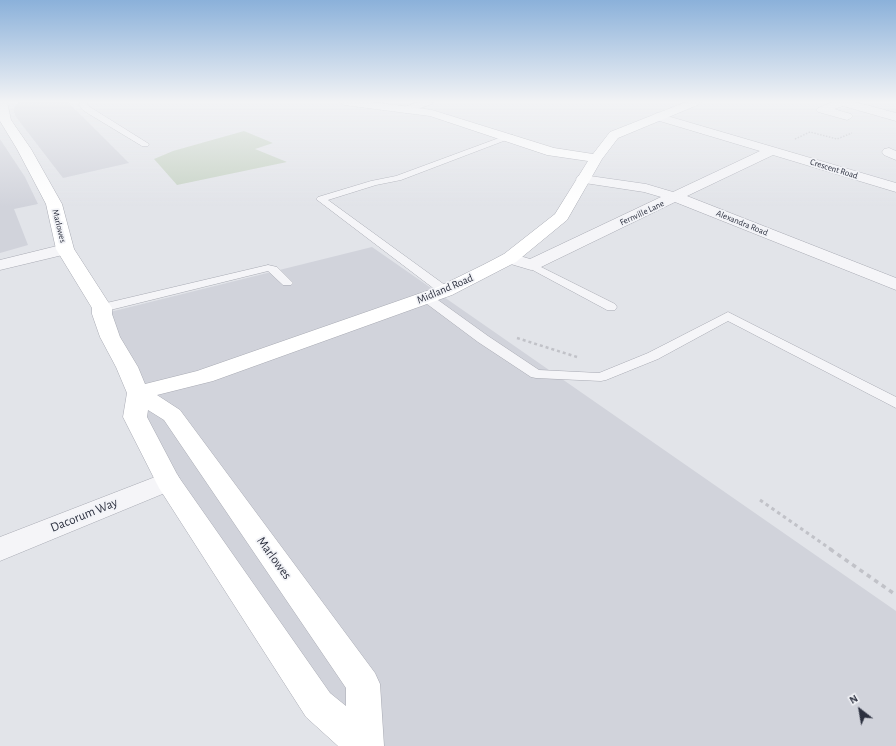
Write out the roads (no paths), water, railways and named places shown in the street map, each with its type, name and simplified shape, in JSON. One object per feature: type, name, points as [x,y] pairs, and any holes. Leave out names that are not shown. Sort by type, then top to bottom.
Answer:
[{"type":"street","name":"Marlowes","points":[[16,137],[54,204],[65,248],[102,308],[102,314],[110,337],[127,367],[138,393],[135,418],[168,481],[318,705],[366,746]]},
{"type":"street","points":[[510,137],[552,152],[596,158]]},
{"type":"street","name":"Midland Road","points":[[138,393],[205,376],[427,298],[445,291],[510,258],[561,217],[596,158],[613,137]]},
{"type":"street","name":"Crescent Road","points":[[726,137],[896,188]]},
{"type":"street","name":"Fernville Lane","points":[[531,264],[772,150]]},
{"type":"street","name":"Alexandra Road","points":[[583,179],[646,188],[675,197],[896,284]]},
{"type":"street","points":[[0,265],[65,248]]},
{"type":"street","points":[[510,258],[531,264]]},
{"type":"street","name":"Marlowes","points":[[138,393],[172,415],[363,684],[366,746]]},
{"type":"street","name":"Dacorum Way","points":[[0,549],[168,481]]},
{"type":"lane","points":[[133,137],[145,144]]},
{"type":"lane","points":[[445,291],[321,199],[374,183],[398,178],[510,137]]},
{"type":"lane","points":[[531,264],[611,307]]},
{"type":"lane","points":[[102,308],[268,268],[273,269],[287,283]]},
{"type":"lane","points":[[427,298],[483,339],[536,374],[601,377],[653,356],[728,316],[771,340],[896,403]]}]
